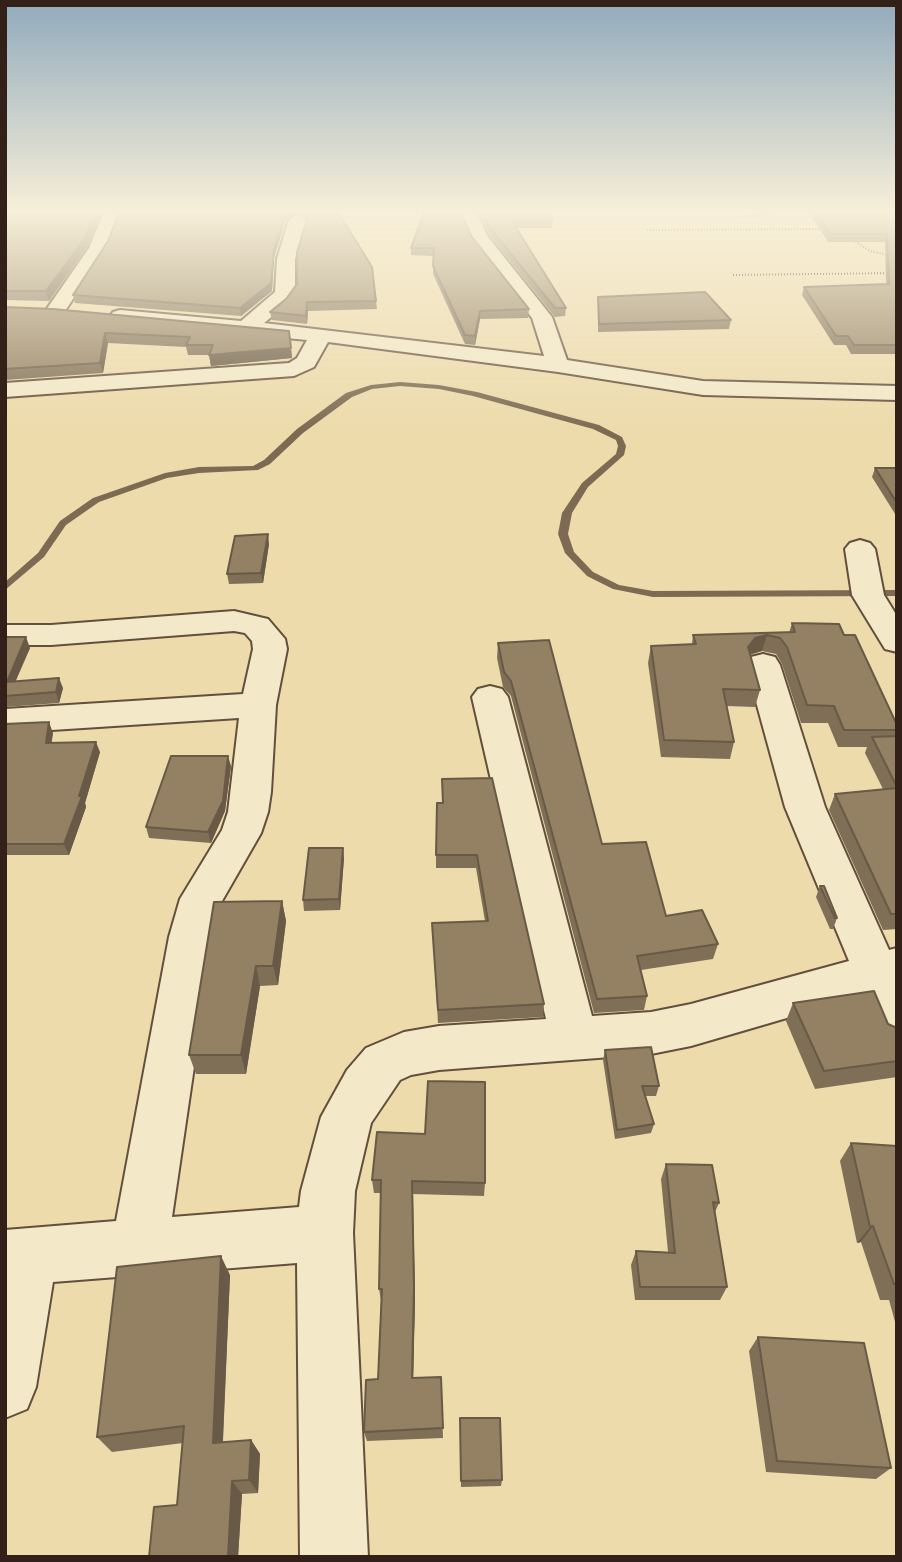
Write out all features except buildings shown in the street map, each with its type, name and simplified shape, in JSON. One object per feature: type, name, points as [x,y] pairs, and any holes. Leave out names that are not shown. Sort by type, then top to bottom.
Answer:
[{"type":"street","points":[[56,310],[73,285]]},
{"type":"street","points":[[247,326],[278,302],[285,292],[285,285]]},
{"type":"street","points":[[516,285],[542,317],[558,365]]},
{"type":"street","points":[[31,310],[247,326],[558,365],[703,388],[897,393]]},
{"type":"street","points":[[5,390],[294,369],[306,362],[321,335]]},
{"type":"street","points":[[860,549],[867,588],[897,642]]},
{"type":"street","points":[[5,635],[51,635],[217,621],[247,623],[264,632],[270,649],[258,705],[252,792],[248,812],[241,833],[201,899],[191,937],[140,1246]]},
{"type":"street","points":[[763,666],[805,807],[886,969],[897,1026]]},
{"type":"street","points":[[490,697],[574,1038]]},
{"type":"street","points":[[5,721],[258,705]]},
{"type":"street","points":[[334,1557],[325,1233],[328,1191],[347,1117],[365,1086],[383,1064],[404,1054],[439,1048],[651,1033],[691,1026],[886,969]]},
{"type":"street","points":[[5,1387],[18,1256],[325,1233]]},
{"type":"waterway","points":[[5,587],[41,555],[63,523],[96,500],[165,476],[199,470],[255,468],[267,462],[300,431],[349,395],[371,387],[400,384],[439,387],[474,394],[596,427],[619,439],[622,446],[620,455],[585,485],[567,513],[563,534],[570,553],[590,574],[616,587],[653,594],[897,593]]}]
